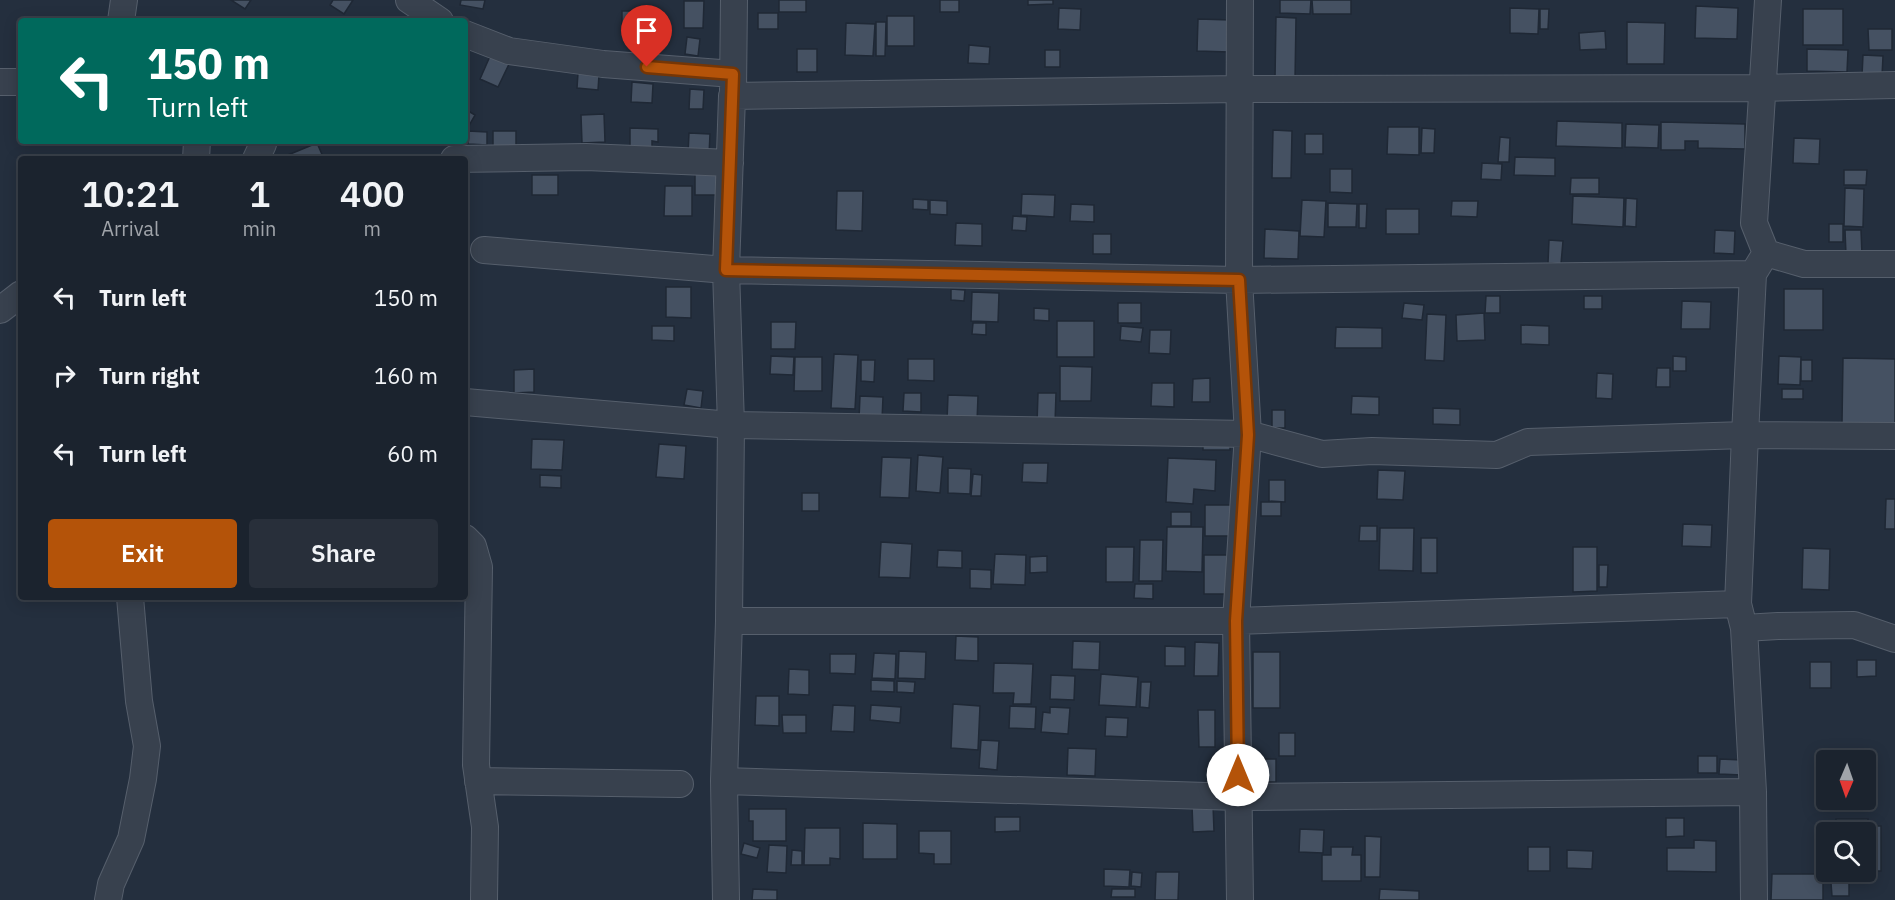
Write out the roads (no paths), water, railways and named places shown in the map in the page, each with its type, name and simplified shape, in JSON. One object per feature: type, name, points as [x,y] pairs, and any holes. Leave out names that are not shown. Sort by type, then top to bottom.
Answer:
[{"type":"street","points":[[121,18],[124,0]]},
{"type":"street","points":[[409,0],[436,18]]},
{"type":"street","points":[[726,900],[724,780],[729,621],[731,425],[726,270],[734,0]]},
{"type":"street","points":[[1240,0],[1239,280],[1248,435],[1236,621],[1240,900]]},
{"type":"street","points":[[1754,900],[1753,792],[1744,628],[1738,604],[1745,435],[1760,264],[1754,223],[1768,0]]},
{"type":"street","points":[[468,35],[509,51],[733,85],[1240,89],[1761,88],[1895,85]]},
{"type":"street","points":[[0,82],[18,82]]},
{"type":"street","points":[[468,159],[586,157],[730,163]]},
{"type":"street","points":[[484,250],[726,270],[1239,280],[1760,264],[1895,264]]},
{"type":"street","points":[[0,310],[18,296]]},
{"type":"street","points":[[468,402],[731,425],[1248,435],[1322,454],[1372,451],[1497,455],[1528,442],[1596,438],[1745,435],[1895,436]]},
{"type":"street","points":[[468,541],[473,546],[479,567],[476,765],[484,827],[484,900]]},
{"type":"street","points":[[108,900],[111,884],[132,839],[147,746],[139,701],[130,600]]},
{"type":"street","points":[[729,621],[1236,621],[1738,604]]},
{"type":"street","points":[[1744,628],[1854,625],[1895,639]]},
{"type":"street","points":[[724,780],[1238,797],[1753,792]]},
{"type":"street","points":[[478,781],[680,784]]}]
